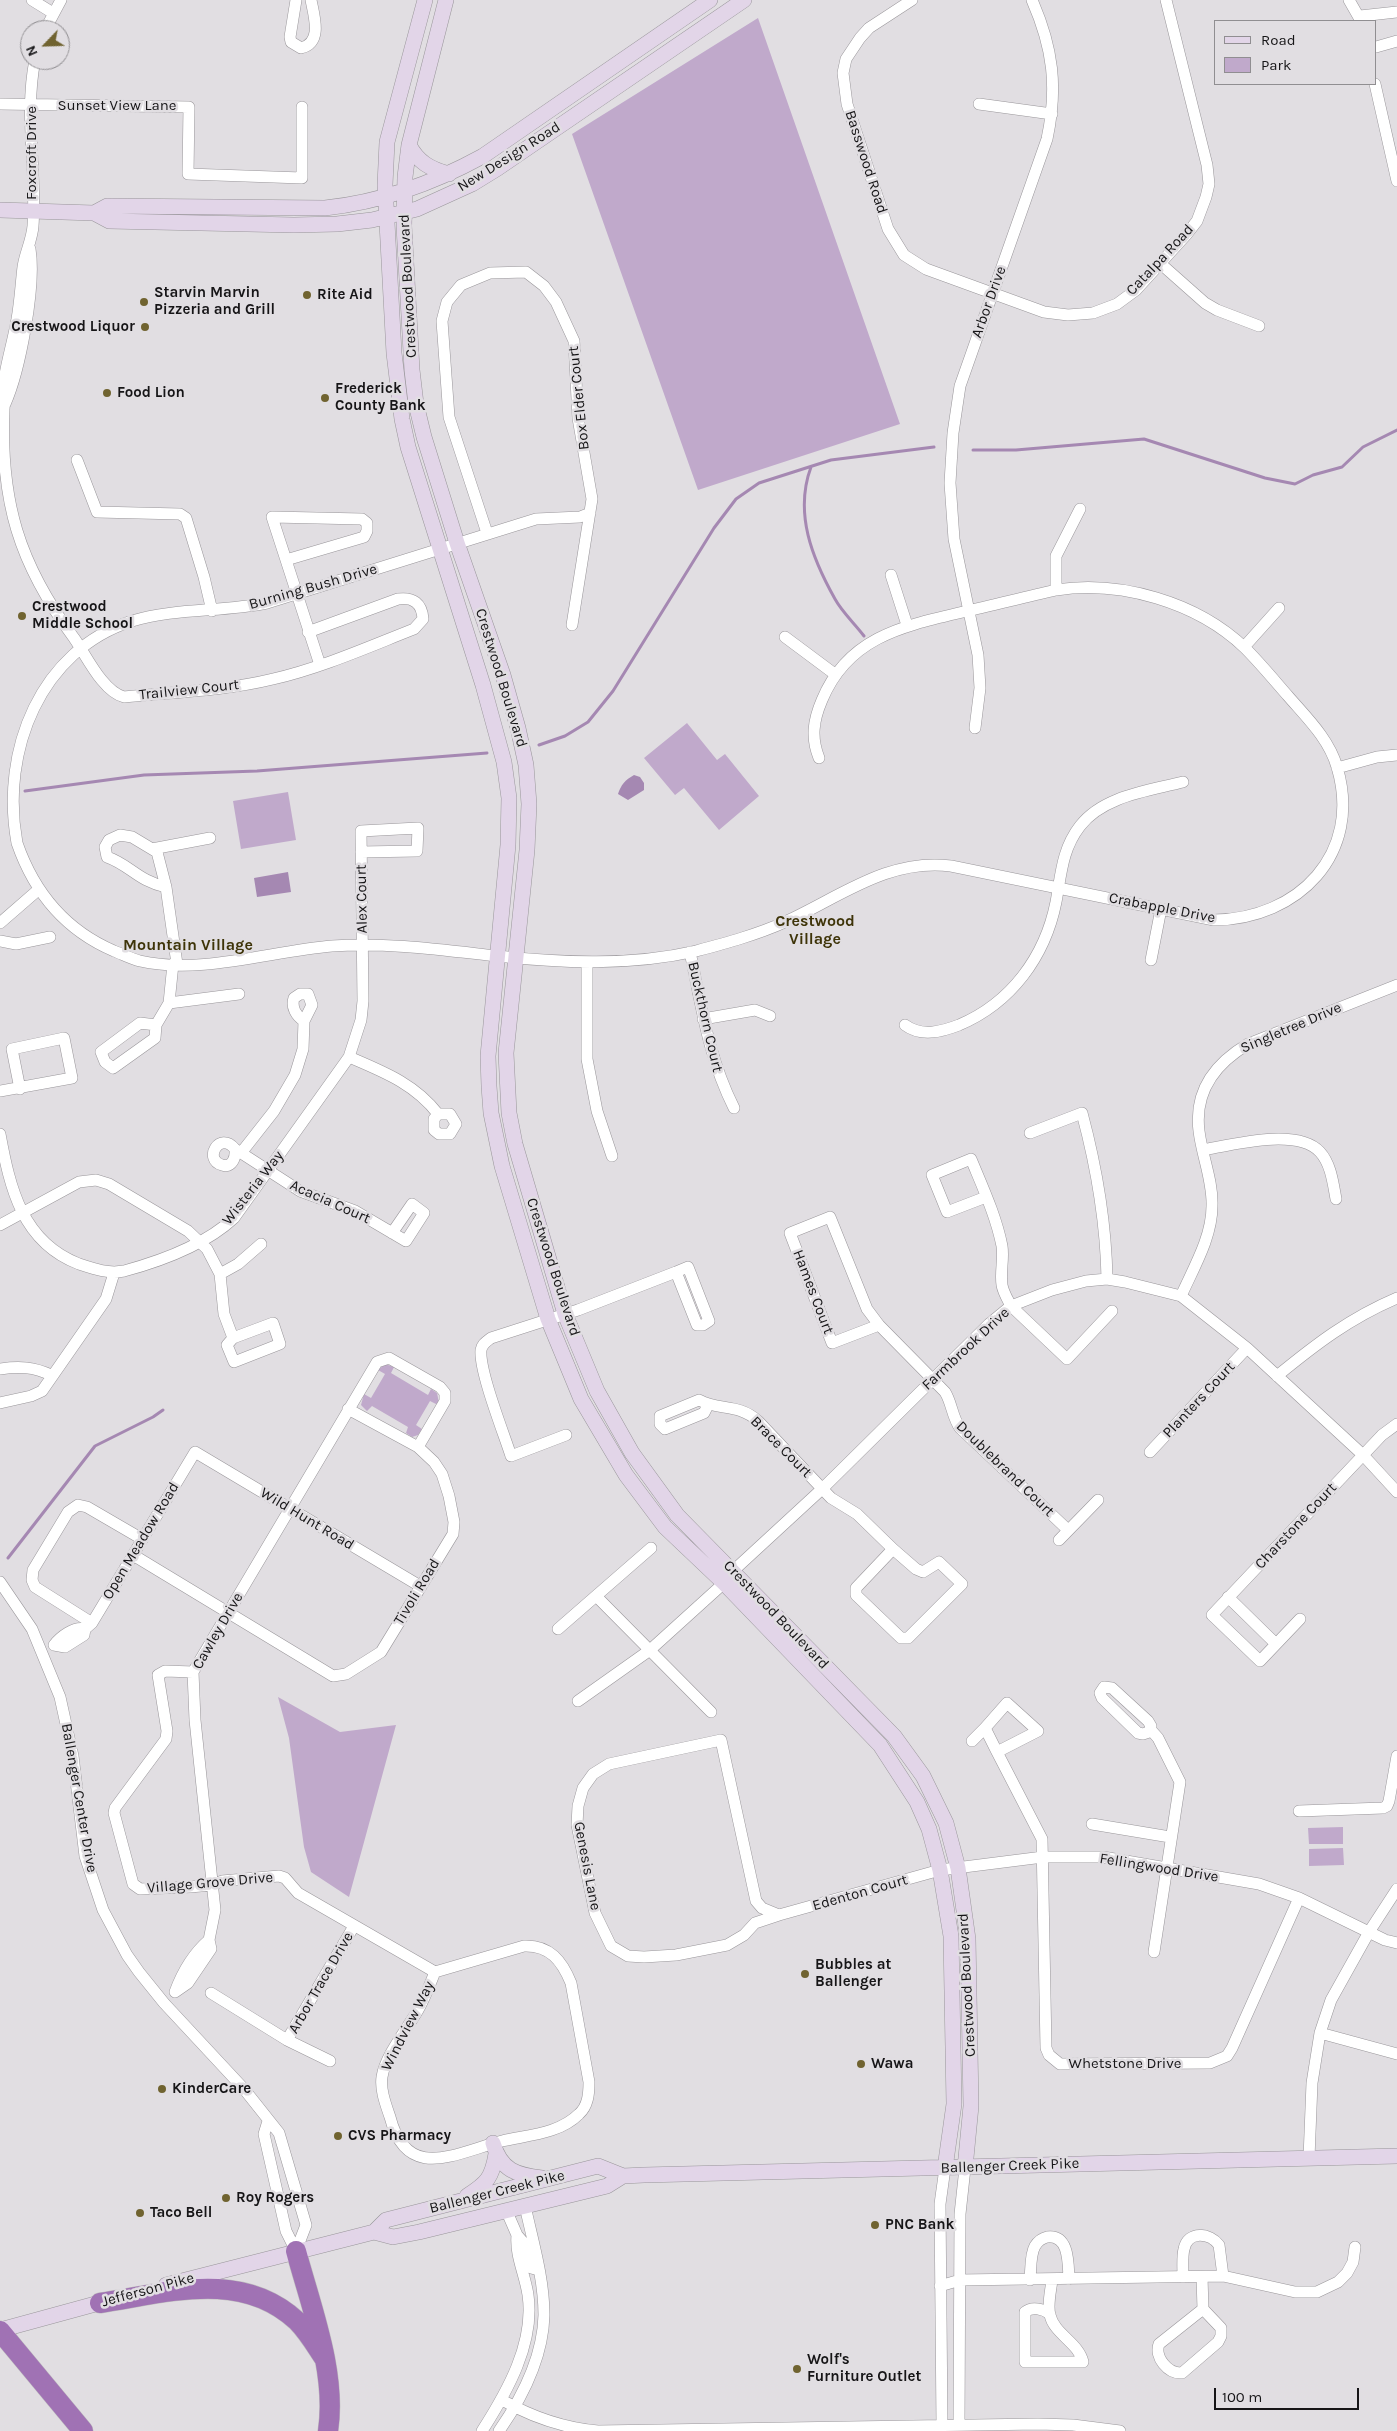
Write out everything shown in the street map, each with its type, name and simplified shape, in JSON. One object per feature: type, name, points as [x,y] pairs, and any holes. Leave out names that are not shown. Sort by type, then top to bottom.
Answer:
[{"type":"highway","points":[[296,2251],[324,2358],[330,2389],[331,2413],[328,2431]]},
{"type":"highway","points":[[100,2303],[199,2288],[238,2290],[255,2294],[285,2311],[299,2323],[324,2358]]},
{"type":"highway","points":[[0,2330],[14,2350],[83,2431]]},
{"type":"main road","name":"Crestwood Boulevard","points":[[424,0],[387,142],[386,196],[394,353],[404,428],[439,549],[489,703],[504,762],[509,798],[508,845],[488,1056],[492,1113],[502,1166],[548,1319],[581,1399],[626,1475],[665,1527],[724,1583],[880,1745],[917,1802],[929,1829],[940,1870],[951,1936],[954,2095],[945,2168]]},
{"type":"main road","name":"Crestwood Boulevard","points":[[446,0],[409,144],[404,214],[412,370],[416,404],[424,437],[457,543],[503,675],[526,765],[528,804],[527,850],[506,1053],[509,1113],[515,1144],[566,1314],[597,1392],[632,1453],[677,1515],[894,1736],[923,1776],[946,1823],[958,1868],[968,1948],[971,2106],[965,2168]]},
{"type":"main road","name":"New Design Road","points":[[94,213],[107,206],[325,208],[358,205],[405,192],[449,174],[522,130],[710,0]]},
{"type":"main road","name":"New Design Road","points":[[0,210],[94,213],[108,220],[294,225],[336,224],[404,214],[472,184],[498,168],[744,0]]},
{"type":"main road","points":[[685,16],[695,34]]},
{"type":"main road","points":[[409,144],[423,164],[449,174]]},
{"type":"main road","points":[[394,353],[404,366],[409,393],[424,437]]},
{"type":"main road","points":[[495,2149],[512,2172],[546,2179]]},
{"type":"main road","points":[[457,2202],[481,2187],[491,2177],[495,2149]]},
{"type":"main road","name":"Ballenger Creek Pike","points":[[374,2232],[386,2220],[598,2166],[623,2176],[678,2172],[965,2168],[1397,2156]]},
{"type":"main road","name":"Ballenger Creek Pike","points":[[296,2251],[374,2232],[393,2237],[507,2212],[607,2186],[623,2176]]},
{"type":"main road","name":"Jefferson Pike","points":[[0,2330],[296,2251]]},
{"type":"street","points":[[32,0],[53,13]]},
{"type":"street","points":[[50,20],[61,0]]},
{"type":"street","points":[[296,0],[290,37],[291,42],[301,48],[308,46],[312,42],[316,29],[310,0]]},
{"type":"street","name":"Basswood Road","points":[[912,0],[869,28],[850,49],[843,74],[847,104],[888,229],[904,254],[926,269],[991,293]]},
{"type":"street","name":"Arbor Drive","points":[[975,728],[980,688],[978,655],[954,539],[950,483],[953,433],[960,386],[991,293],[1047,139],[1052,114],[1052,62],[1043,25],[1032,0]]},
{"type":"street","name":"Catalpa Road","points":[[991,293],[1044,312],[1087,314],[1117,304],[1136,290],[1161,264],[1197,221],[1205,203],[1209,184],[1207,165],[1166,0]]},
{"type":"street","points":[[1349,0],[1361,19],[1397,12]]},
{"type":"street","points":[[1377,47],[1397,41]]},
{"type":"street","name":"Foxcroft Drive","points":[[34,70],[32,105],[33,227],[29,245],[33,267],[13,386],[5,405],[2,454],[15,528],[35,577],[48,601],[80,646]]},
{"type":"street","points":[[1375,85],[1397,181]]},
{"type":"street","points":[[0,104],[32,105]]},
{"type":"street","points":[[978,104],[1052,114]]},
{"type":"street","name":"Sunset View Lane","points":[[32,105],[189,106],[188,174],[302,178],[302,107]]},
{"type":"street","points":[[1161,264],[1211,307],[1259,326]]},
{"type":"street","name":"Box Elder Court","points":[[487,533],[449,417],[442,321],[447,302],[461,285],[490,273],[526,272],[544,286],[556,302],[574,341],[578,418],[592,499],[572,626]]},
{"type":"street","points":[[77,460],[97,512],[180,514],[186,518],[212,611]]},
{"type":"street","points":[[1056,590],[1056,556],[1080,509]]},
{"type":"street","name":"Burning Bush Drive","points":[[516,958],[438,949],[332,946],[213,964],[175,964],[140,961],[100,945],[68,924],[38,890],[25,864],[15,837],[8,796],[12,750],[19,724],[39,688],[80,646],[103,632],[132,621],[162,614],[242,608],[295,594],[536,519],[580,517],[590,513]]},
{"type":"street","points":[[286,560],[364,537],[368,531],[367,523],[362,519],[272,517],[295,594],[320,665]]},
{"type":"street","points":[[891,575],[906,626]]},
{"type":"street","name":"Crabapple Drive","points":[[516,958],[587,962],[644,959],[690,952],[737,941],[783,923],[878,876],[895,869],[918,864],[951,866],[1214,920],[1238,920],[1272,910],[1304,890],[1328,860],[1338,838],[1343,805],[1338,768],[1329,746],[1313,724],[1244,647],[1204,618],[1169,601],[1115,589],[1078,587],[1056,590],[906,626],[868,643],[850,658],[825,691],[813,727],[814,745],[819,758]]},
{"type":"street","name":"Trailview Court","points":[[80,646],[110,689],[117,695],[124,697],[223,689],[274,679],[320,665],[414,629],[423,619],[423,614],[418,603],[413,599],[398,599],[308,632]]},
{"type":"street","points":[[1244,647],[1280,608]]},
{"type":"street","points":[[785,637],[836,675]]},
{"type":"street","points":[[1338,768],[1377,757],[1397,755]]},
{"type":"street","points":[[905,1025],[917,1031],[938,1032],[972,1020],[1006,995],[1039,954],[1056,901],[1065,854],[1080,826],[1090,815],[1104,806],[1126,797],[1183,782]]},
{"type":"street","name":"Alex Court","points":[[361,852],[417,851],[418,828],[361,831],[361,852],[363,946]]},
{"type":"street","points":[[156,1025],[140,1023],[101,1052],[105,1062],[113,1068],[155,1038],[156,1025],[170,1004],[175,964],[166,887],[157,852],[132,837],[120,835],[109,840],[104,853],[107,857],[120,862],[130,872],[144,880],[166,887]]},
{"type":"street","points":[[152,849],[210,838]]},
{"type":"street","points":[[0,923],[38,890]]},
{"type":"street","points":[[1151,960],[1161,910]]},
{"type":"street","points":[[0,941],[16,944],[50,937]]},
{"type":"street","name":"Wisteria Way","points":[[0,1134],[9,1181],[23,1212],[42,1240],[55,1251],[86,1266],[114,1273],[148,1264],[200,1241],[225,1226],[234,1218],[349,1057],[361,1020],[363,946]]},
{"type":"street","name":"Buckthorn Court","points":[[690,952],[703,1019],[719,1079],[734,1108]]},
{"type":"street","points":[[587,962],[587,1058],[597,1111],[612,1156]]},
{"type":"street","name":"Singletree Drive","points":[[1182,1296],[1206,1239],[1211,1222],[1213,1205],[1199,1130],[1199,1109],[1208,1082],[1214,1071],[1229,1055],[1248,1044],[1397,985]]},
{"type":"street","points":[[170,1004],[239,994]]},
{"type":"street","points":[[703,1019],[755,1010],[770,1016]]},
{"type":"street","name":"Acacia Court","points":[[304,1021],[303,1049],[295,1075],[274,1110],[238,1151],[300,1191],[355,1211],[392,1233]]},
{"type":"street","points":[[0,1091],[20,1089],[72,1078],[64,1038],[12,1049],[20,1089]]},
{"type":"street","points":[[349,1057],[397,1078],[422,1095],[438,1114]]},
{"type":"street","points":[[1030,1133],[1082,1113],[1101,1191],[1105,1224],[1107,1279]]},
{"type":"street","points":[[1203,1150],[1260,1139],[1276,1139],[1308,1144],[1319,1151],[1325,1160],[1332,1174],[1336,1199]]},
{"type":"street","points":[[986,1196],[948,1212],[932,1176],[971,1159],[986,1196],[996,1222],[1002,1249],[1002,1285],[1011,1306],[1067,1359],[1112,1311]]},
{"type":"street","points":[[0,1225],[79,1182],[96,1180],[109,1184],[180,1226],[200,1241],[207,1249],[220,1274],[224,1314],[233,1338]]},
{"type":"street","name":"Hames Court","points":[[879,1325],[832,1343],[790,1233],[830,1217],[867,1309],[879,1325],[932,1380]]},
{"type":"street","points":[[220,1274],[238,1264],[261,1244]]},
{"type":"street","points":[[566,1435],[511,1456],[484,1371],[481,1350],[484,1343],[491,1338],[566,1314],[676,1272]]},
{"type":"street","points":[[0,1403],[37,1394],[42,1391],[51,1375],[106,1299],[114,1273]]},
{"type":"street","name":"Farmbrook Drive","points":[[578,1701],[650,1650],[724,1583],[733,1571],[822,1488],[988,1324],[1011,1306],[1072,1284],[1107,1279],[1142,1284],[1182,1296],[1247,1348],[1364,1455],[1397,1492]]},
{"type":"street","points":[[1277,1376],[1343,1325],[1397,1298]]},
{"type":"street","points":[[273,1323],[280,1344],[234,1362],[227,1344],[233,1338],[273,1323]]},
{"type":"street","name":"Planters Court","points":[[1150,1452],[1247,1348]]},
{"type":"street","name":"Cawley Drive","points":[[164,2003],[175,1992],[180,1979],[201,1947],[209,1940],[215,1910],[195,1720],[193,1672],[348,1409],[377,1362],[383,1359],[389,1358],[440,1387],[445,1393],[445,1401],[418,1447]]},
{"type":"street","points":[[0,1368],[16,1366],[36,1368],[51,1375]]},
{"type":"street","name":"Doublebrand Court","points":[[932,1380],[950,1399],[953,1418],[960,1428],[1068,1530]]},
{"type":"street","name":"Brace Court","points":[[708,1405],[732,1407],[750,1415],[839,1504],[857,1514],[916,1569],[923,1572],[939,1562],[962,1584],[908,1638],[901,1638],[856,1595],[856,1588],[893,1549]]},
{"type":"street","name":"Tivoli Road","points":[[228,1614],[333,1676],[340,1676],[381,1652],[453,1534],[454,1522],[442,1474],[434,1462],[418,1447],[348,1409]]},
{"type":"street","name":"Charstone Court","points":[[1300,1619],[1260,1661],[1212,1615],[1382,1435],[1397,1424]]},
{"type":"street","name":"Wild Hunt Road","points":[[195,1452],[420,1586]]},
{"type":"street","name":"Open Meadow Road","points":[[88,1626],[133,1556],[195,1452]]},
{"type":"street","points":[[1059,1540],[1098,1500]]},
{"type":"street","points":[[88,1626],[35,1587],[32,1580],[33,1570],[58,1528],[68,1512],[78,1505],[87,1507],[142,1538]]},
{"type":"street","points":[[558,1629],[651,1548]]},
{"type":"street","points":[[133,1556],[228,1614]]},
{"type":"street","name":"Ballenger Center Drive","points":[[0,1582],[32,1629],[60,1697],[67,1723],[86,1856],[107,1918],[127,1954],[164,2003],[244,2089],[268,2121],[279,2132],[306,2225],[296,2251]]},
{"type":"street","points":[[596,1596],[711,1712]]},
{"type":"street","points":[[1228,1598],[1276,1644]]},
{"type":"street","points":[[41,1651],[54,1645],[79,1627],[88,1626]]},
{"type":"street","name":"Village Grove Drive","points":[[193,1672],[165,1671],[158,1675],[167,1731],[166,1739],[118,1802],[114,1813],[130,1880],[140,1889],[212,1885],[222,1881],[279,1876],[285,1878],[298,1893],[435,1972]]},
{"type":"street","points":[[1150,1729],[1143,1734],[1138,1732],[1102,1698],[1100,1694],[1102,1689],[1107,1686],[1112,1688],[1148,1721],[1150,1729],[1158,1738],[1180,1782],[1170,1837],[1154,1952]]},
{"type":"street","points":[[972,1741],[1008,1703],[1038,1731],[997,1752]]},
{"type":"street","name":"Whetstone Drive","points":[[985,1728],[1042,1839],[1046,2048],[1049,2055],[1060,2064],[1210,2063],[1227,2056],[1299,1898]]},
{"type":"street","name":"Genesis Lane","points":[[721,1740],[756,1901],[762,1908],[779,1915],[755,1923],[744,1935],[727,1945],[676,1955],[644,1958],[628,1956],[611,1946],[595,1913],[577,1825],[578,1806],[583,1788],[593,1774],[609,1764],[721,1740]]},
{"type":"street","points":[[1299,1811],[1383,1808],[1387,1806],[1397,1756]]},
{"type":"street","points":[[1092,1824],[1170,1837]]},
{"type":"street","name":"Fellingwood Drive","points":[[940,1870],[1043,1857],[1103,1857],[1259,1884],[1299,1898],[1369,1932],[1397,1943]]},
{"type":"street","name":"Edenton Court","points":[[779,1915],[940,1870]]},
{"type":"street","points":[[1309,2158],[1312,2084],[1320,2033],[1331,2000],[1369,1932],[1397,1889]]},
{"type":"street","name":"Arbor Trace Drive","points":[[287,2040],[354,1926]]},
{"type":"street","name":"Windview Way","points":[[524,1946],[548,1949],[554,1955],[571,1983],[589,2082],[588,2096],[584,2108],[568,2124],[495,2149],[441,2159],[426,2159],[408,2151],[398,2140],[382,2092],[382,2076],[419,2008],[435,1972],[524,1946]]},
{"type":"street","name":"Arbor Trace Drive","points":[[211,1993],[287,2040],[330,2061]]},
{"type":"street","points":[[1320,2033],[1397,2054]]},
{"type":"street","points":[[268,2121],[264,2134],[286,2231],[296,2251]]},
{"type":"street","name":"Crestwood Boulevard","points":[[942,2425],[940,2204],[945,2168]]},
{"type":"street","name":"Crestwood Boulevard","points":[[959,2425],[960,2214],[965,2168]]},
{"type":"street","points":[[499,2431],[516,2408],[538,2351],[544,2315],[540,2270],[526,2206]]},
{"type":"street","points":[[507,2212],[517,2235],[523,2242],[531,2268],[540,2270]]},
{"type":"street","points":[[482,2431],[502,2400],[519,2360],[528,2323],[528,2296],[516,2247],[517,2235]]},
{"type":"street","points":[[1183,2277],[1184,2248],[1197,2235],[1210,2236],[1219,2245],[1222,2276]]},
{"type":"street","points":[[1030,2280],[1035,2245],[1042,2239],[1052,2237],[1061,2241],[1066,2249],[1069,2279]]},
{"type":"street","points":[[940,2286],[960,2280],[1222,2276],[1295,2292],[1316,2292],[1338,2282],[1347,2273],[1353,2262],[1355,2247]]},
{"type":"street","points":[[1202,2277],[1203,2309],[1221,2328],[1221,2336],[1218,2342],[1182,2373],[1172,2372],[1158,2356],[1156,2350],[1159,2344],[1203,2309]]},
{"type":"street","points":[[1050,2314],[1043,2310],[1029,2309],[1025,2312],[1025,2362],[1083,2362],[1078,2350],[1054,2324],[1050,2314],[1052,2280]]},
{"type":"street","points":[[502,2400],[540,2419],[568,2427],[598,2431],[942,2425],[1073,2425],[1120,2431]]},
{"type":"green space","points":[[758,18],[900,424],[698,490],[572,134]]},
{"type":"green space","points":[[687,723],[717,760],[725,754],[759,796],[719,830],[684,788],[675,795],[644,758]]},
{"type":"green space","points":[[288,792],[296,840],[241,849],[233,801]]},
{"type":"green space","points":[[385,1364],[394,1367],[391,1373],[428,1395],[431,1389],[437,1393],[439,1403],[436,1404],[430,1401],[416,1425],[422,1429],[418,1435],[412,1437],[406,1433],[408,1427],[372,1406],[367,1411],[361,1405],[364,1394],[371,1398],[385,1374],[378,1370]]},
{"type":"green space","points":[[278,1697],[340,1732],[396,1725],[349,1897],[311,1872],[304,1847],[289,1738]]},
{"type":"green space","points":[[1343,1827],[1343,1844],[1309,1844],[1308,1828]]},
{"type":"green space","points":[[1343,1848],[1344,1865],[1309,1866],[1309,1849]]},
{"type":"shaded area","points":[[634,775],[640,777],[644,783],[644,790],[628,800],[618,794],[624,783]]},
{"type":"shaded area","points":[[288,872],[291,892],[257,897],[254,878]]},
{"type":"waterway","points":[[973,450],[1016,450],[1144,439],[1265,478],[1295,484],[1313,475],[1342,467],[1363,447],[1397,430]]},
{"type":"waterway","points":[[539,745],[565,736],[588,722],[613,691],[714,528],[736,499],[759,483],[831,460],[934,447]]},
{"type":"waterway","points":[[811,467],[804,501],[808,535],[813,551],[819,568],[838,604],[864,636]]},
{"type":"waterway","points":[[25,791],[144,775],[257,771],[487,753]]},
{"type":"waterway","points":[[8,1558],[95,1446],[153,1417],[163,1410]]},
{"type":"place","name":"Rite Aid","points":[[307,295]]},
{"type":"place","name":"Starvin Marvin Pizzeria and Grill","points":[[144,302]]},
{"type":"place","name":"Crestwood Liquor","points":[[145,327]]},
{"type":"place","name":"Food Lion","points":[[107,393]]},
{"type":"place","name":"Frederick County Bank","points":[[325,398]]},
{"type":"place","name":"Crestwood Middle School","points":[[22,616]]},
{"type":"place","name":"Bubbles at Ballenger","points":[[805,1974]]},
{"type":"place","name":"Wawa","points":[[861,2064]]},
{"type":"place","name":"KinderCare","points":[[162,2089]]},
{"type":"place","name":"CVS Pharmacy","points":[[338,2136]]},
{"type":"place","name":"Roy Rogers","points":[[226,2198]]},
{"type":"place","name":"Taco Bell","points":[[140,2213]]},
{"type":"place","name":"PNC Bank","points":[[875,2225]]},
{"type":"place","name":"Wolf's Furniture Outlet","points":[[797,2369]]},
{"type":"district","name":"Crestwood Village","points":[[815,930]]},
{"type":"district","name":"Mountain Village","points":[[188,945]]}]
